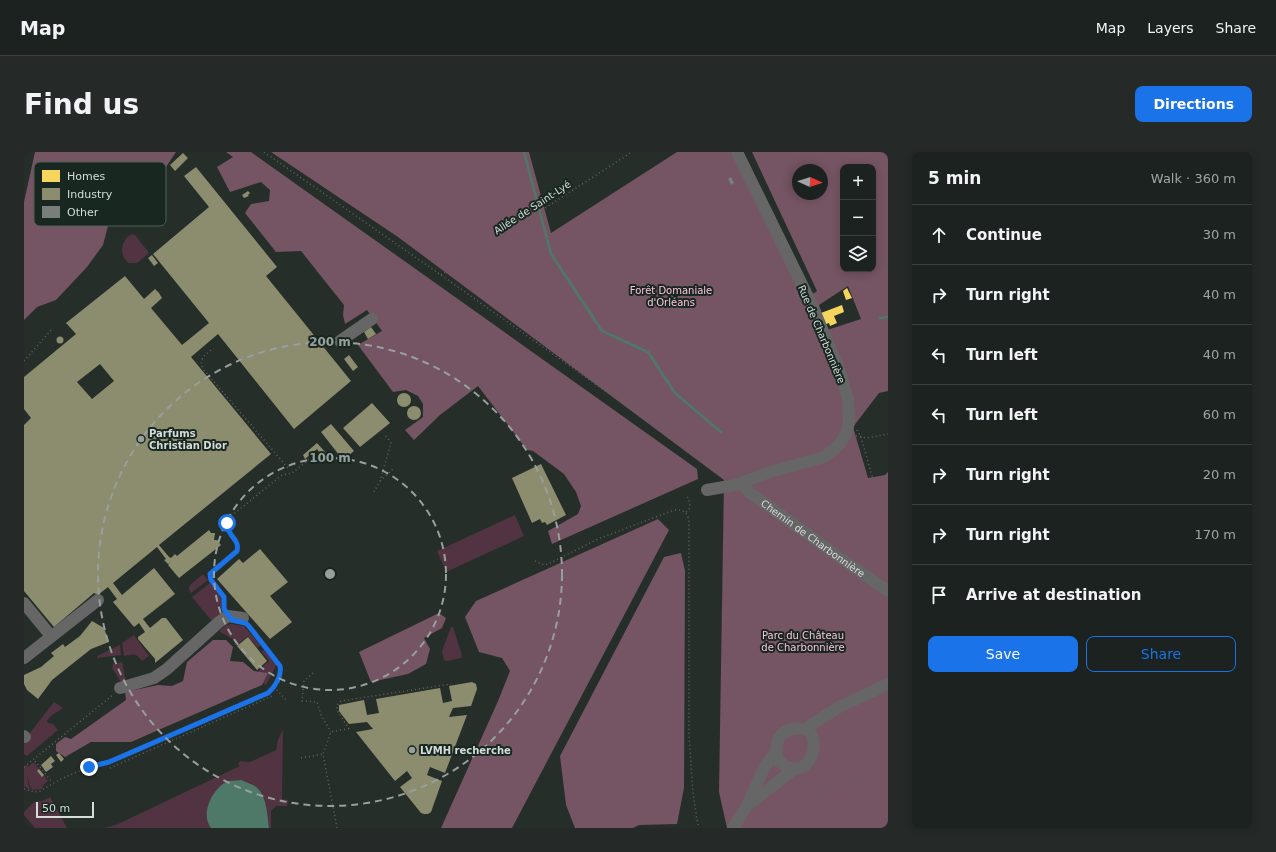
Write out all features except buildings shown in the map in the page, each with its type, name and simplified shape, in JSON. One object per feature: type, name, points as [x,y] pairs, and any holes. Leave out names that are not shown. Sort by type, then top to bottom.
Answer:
[{"type":"street","name":"Rue de Charbonnière","points":[[707,490],[738,484],[770,472],[824,457],[833,452],[851,431],[848,399],[840,372],[812,305],[738,152]]},
{"type":"street","points":[[340,341],[372,319]]},
{"type":"street","name":"Chemin de Charbonnière","points":[[738,484],[888,591]]},
{"type":"street","points":[[24,658],[98,600]]},
{"type":"street","points":[[24,604],[51,636]]},
{"type":"street","points":[[118,690],[154,678],[167,669],[219,622],[228,616],[244,620]]},
{"type":"street","points":[[805,729],[839,707],[888,684]]},
{"type":"street","points":[[747,806],[794,769],[806,766],[810,762],[812,757],[812,738],[809,732],[805,729],[797,728],[785,732],[780,737],[776,747],[778,760],[794,769]]},
{"type":"street","points":[[733,828],[747,806],[761,774],[771,757],[776,752]]},
{"type":"path","points":[[264,152],[738,484]]},
{"type":"path","name":"Allée de Saint-Lyé","points":[[441,275],[632,152]]},
{"type":"path","points":[[876,265],[888,257]]},
{"type":"path","points":[[812,305],[864,272]]},
{"type":"path","points":[[24,361],[52,329]]},
{"type":"path","points":[[859,412],[861,405],[849,363],[851,357],[869,332],[873,330],[888,337]]},
{"type":"path","points":[[211,350],[202,358],[201,362],[203,368],[288,468]]},
{"type":"path","points":[[851,431],[861,437],[867,438],[888,434]]},
{"type":"path","points":[[851,431],[861,437],[873,479],[888,517]]},
{"type":"path","points":[[374,492],[380,481],[391,443],[385,435]]},
{"type":"path","points":[[228,616],[224,609],[224,597],[211,580],[210,574],[237,551],[237,542],[227,530],[227,523],[230,517],[282,475],[292,473],[312,457]]},
{"type":"path","points":[[380,481],[394,469]]},
{"type":"path","points":[[686,512],[690,509],[690,502],[687,496]]},
{"type":"path","points":[[535,561],[544,565],[548,564],[598,539],[674,510],[686,512]]},
{"type":"path","points":[[686,512],[689,521],[689,735],[693,793],[699,828]]},
{"type":"path","points":[[24,789],[40,792],[63,778],[89,767],[109,762],[268,693],[276,684],[281,671],[280,666],[244,620]]},
{"type":"path","points":[[313,673],[304,681],[302,701],[317,702],[321,715],[331,732]]},
{"type":"path","points":[[276,684],[277,690],[288,701]]},
{"type":"path","points":[[348,729],[337,710],[337,705],[341,701],[451,684]]},
{"type":"path","points":[[24,767],[118,690]]},
{"type":"path","points":[[110,768],[272,696]]},
{"type":"path","points":[[331,732],[352,728]]},
{"type":"path","points":[[331,732],[322,754],[337,828]]},
{"type":"path","points":[[301,758],[322,754]]},
{"type":"path","points":[[35,761],[51,781]]},
{"type":"path","points":[[750,828],[888,765]]},
{"type":"shaded area","points":[[132,234],[135,235],[149,253],[137,263],[129,263],[123,256],[122,252],[125,240]]},
{"type":"shaded area","points":[[515,515],[524,536],[446,572],[437,551]]},
{"type":"shaded area","points":[[203,574],[208,580],[191,593],[189,589],[190,585]]},
{"type":"shaded area","points":[[210,583],[222,598],[220,615],[213,620],[211,620],[192,597]]},
{"type":"shaded area","points":[[231,624],[244,626],[260,645],[258,648],[248,636],[235,645],[234,640],[220,632],[220,630],[226,625]]},
{"type":"shaded area","points":[[451,627],[453,627],[462,655],[461,658],[448,661],[444,660],[442,651]]},
{"type":"shaded area","points":[[134,635],[149,656],[142,661],[134,655],[124,656],[122,643]]},
{"type":"shaded area","points":[[120,645],[121,655],[97,658],[97,656]]},
{"type":"shaded area","points":[[264,650],[276,664],[266,685],[263,683],[268,673],[259,672],[259,670],[269,661],[261,651]]},
{"type":"shaded area","points":[[122,662],[126,682],[121,682],[112,668],[113,664]]},
{"type":"shaded area","points":[[54,702],[63,708],[51,716],[47,721],[48,723],[53,724],[58,730],[27,756],[24,754],[24,744],[29,734]]},
{"type":"shaded area","points":[[283,729],[282,799],[288,800],[287,806],[276,806],[271,811],[271,828],[105,828],[118,824],[240,766],[238,764],[240,761],[250,762],[276,750],[278,740]]},
{"type":"shaded area","points":[[34,762],[48,781],[43,785],[42,789],[32,790],[27,776],[30,790],[24,786],[24,767],[28,765],[28,767]]},
{"type":"shaded area","points":[[241,780],[258,788],[264,798],[269,828],[211,828],[208,822],[207,809],[212,796],[226,782]]},
{"type":"shaded area","points":[[49,795],[67,828],[35,828],[24,815],[24,812],[34,802],[42,801],[50,797]]},
{"type":"green space","points":[[35,152],[176,152],[166,167],[166,162],[34,162],[34,226],[108,226],[103,245],[87,267],[56,300],[37,307],[24,320],[24,202]]},
{"type":"green space","points":[[226,152],[251,152],[697,469],[698,479],[552,544],[548,531],[578,514],[581,506],[576,492],[564,474],[533,451],[527,450],[478,386],[440,415],[414,440],[405,430],[423,417],[423,404],[418,396],[406,390],[393,392],[358,345],[382,331],[367,310],[345,324],[343,315],[344,305],[301,251],[276,252],[245,213],[251,204],[269,201],[270,190],[261,182],[230,192],[217,167],[233,157]]},
{"type":"green space","name":"Forêt Domaniale d'Orléans","points":[[271,152],[529,152],[551,233],[677,152],[731,152],[804,300],[817,291],[752,152],[888,152],[888,391],[879,393],[853,427],[868,478],[885,475],[888,472],[888,828],[727,828],[719,792],[724,480],[398,237]],"holes":[[[848,286],[861,319],[827,330],[819,305]]]},
{"type":"green space","points":[[658,519],[669,530],[512,828],[441,828],[510,671],[502,658],[479,652],[465,617],[476,601]]},
{"type":"green space","points":[[681,553],[685,571],[684,788],[677,824],[639,825],[633,828],[575,828],[566,805],[560,756],[664,557]]},
{"type":"green space","points":[[439,613],[446,618],[442,628],[424,638],[430,649],[426,664],[408,674],[371,682],[359,652]]},
{"type":"green space","points":[[213,640],[226,640],[233,647],[230,661],[243,662],[254,671],[268,673],[262,685],[131,742],[91,742],[65,757],[56,751],[56,744],[65,737],[71,739],[126,700],[125,692],[158,685],[172,686],[183,681],[187,662]]},
{"type":"waterway","points":[[524,152],[551,254],[602,331],[648,352],[675,393],[721,432]]},
{"type":"waterway","points":[[880,318],[888,317]]},
{"type":"place","name":"Parfums Christian Dior","points":[[141,439]]},
{"type":"place","name":"LVMH recherche","points":[[412,750]]},
{"type":"route","points":[[89,767],[109,762],[268,693],[276,684],[281,671],[280,666],[248,625],[232,620],[227,614],[224,609],[224,597],[210,577],[210,574],[237,551],[237,542],[227,530],[227,523]]},
{"type":"park label","name":"Parc du Château de Charbonnière","points":[[803,640]]}]
